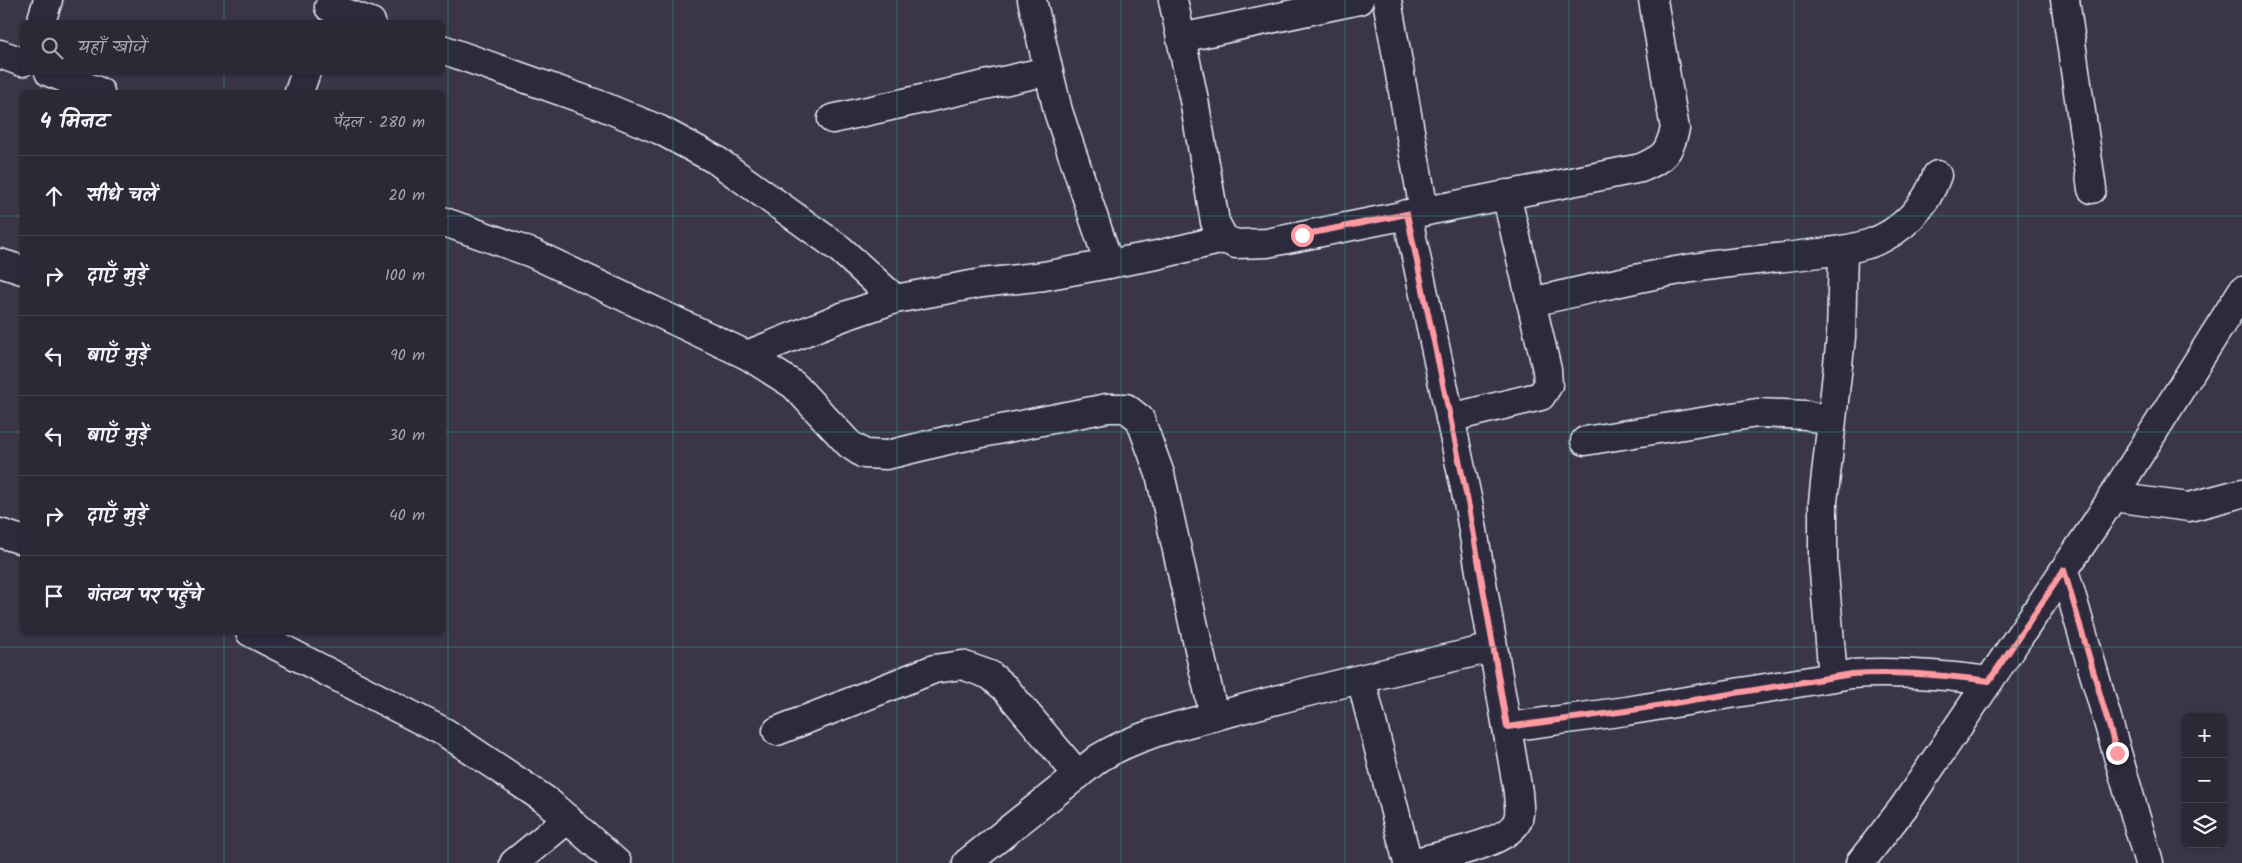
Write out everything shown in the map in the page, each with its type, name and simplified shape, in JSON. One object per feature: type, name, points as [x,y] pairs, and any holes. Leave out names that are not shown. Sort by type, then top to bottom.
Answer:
[{"type":"street","points":[[42,20],[48,0]]},
{"type":"street","points":[[1032,0],[1058,111],[1108,264]]},
{"type":"street","points":[[1173,0],[1194,100],[1215,222],[1224,239]]},
{"type":"street","points":[[1181,38],[1359,0]]},
{"type":"street","points":[[1361,679],[1409,863],[1491,841],[1509,832],[1518,819],[1518,792],[1469,507],[1450,418],[1416,212],[1387,0]]},
{"type":"street","points":[[747,355],[842,317],[895,299],[982,283],[1044,276],[1157,255],[1224,239],[1236,244],[1267,242],[1641,168],[1658,161],[1669,150],[1675,129],[1653,0]]},
{"type":"street","points":[[2065,0],[2092,189]]},
{"type":"street","points":[[328,10],[364,20]]},
{"type":"street","points":[[445,50],[600,105],[660,130],[716,160],[840,249],[895,299]]},
{"type":"street","points":[[0,54],[20,61]]},
{"type":"street","points":[[832,119],[1048,71]]},
{"type":"street","points":[[57,75],[95,90]]},
{"type":"street","points":[[300,90],[305,75]]},
{"type":"street","points":[[1531,302],[1705,266],[1842,250],[1871,243],[1891,233],[1920,209],[1932,190],[1937,175]]},
{"type":"street","points":[[1450,418],[1541,396],[1548,385],[1506,194]]},
{"type":"street","points":[[445,222],[532,253],[747,355],[794,385],[849,444],[864,454],[887,454],[1107,408],[1126,408],[1140,419],[1160,474],[1214,716]]},
{"type":"street","points":[[1834,677],[1823,561],[1823,502],[1842,336],[1842,250]]},
{"type":"street","points":[[0,263],[20,269]]},
{"type":"street","points":[[1860,863],[1903,808],[2064,570],[2242,290]]},
{"type":"street","points":[[1585,441],[1757,413],[1806,414],[1831,422]]},
{"type":"street","points":[[2112,497],[2189,507],[2242,493]]},
{"type":"street","points":[[0,533],[20,539]]},
{"type":"street","points":[[2064,570],[2149,863]]},
{"type":"street","points":[[256,635],[446,733],[547,801],[617,863]]},
{"type":"street","points":[[967,863],[1099,758],[1120,745],[1155,732],[1214,716],[1493,648]]},
{"type":"street","points":[[777,730],[934,669],[962,665],[990,675],[1005,688],[1078,775]]},
{"type":"street","points":[[1507,727],[1626,711],[1834,677],[1884,672],[1937,674],[1989,681]]},
{"type":"street","points":[[514,863],[568,819]]},
{"type":"route","points":[[1302,235],[1407,214],[1469,507],[1507,727],[1626,711],[1852,674],[1884,672],[1937,674],[1989,681],[2064,570],[2117,753]]}]
